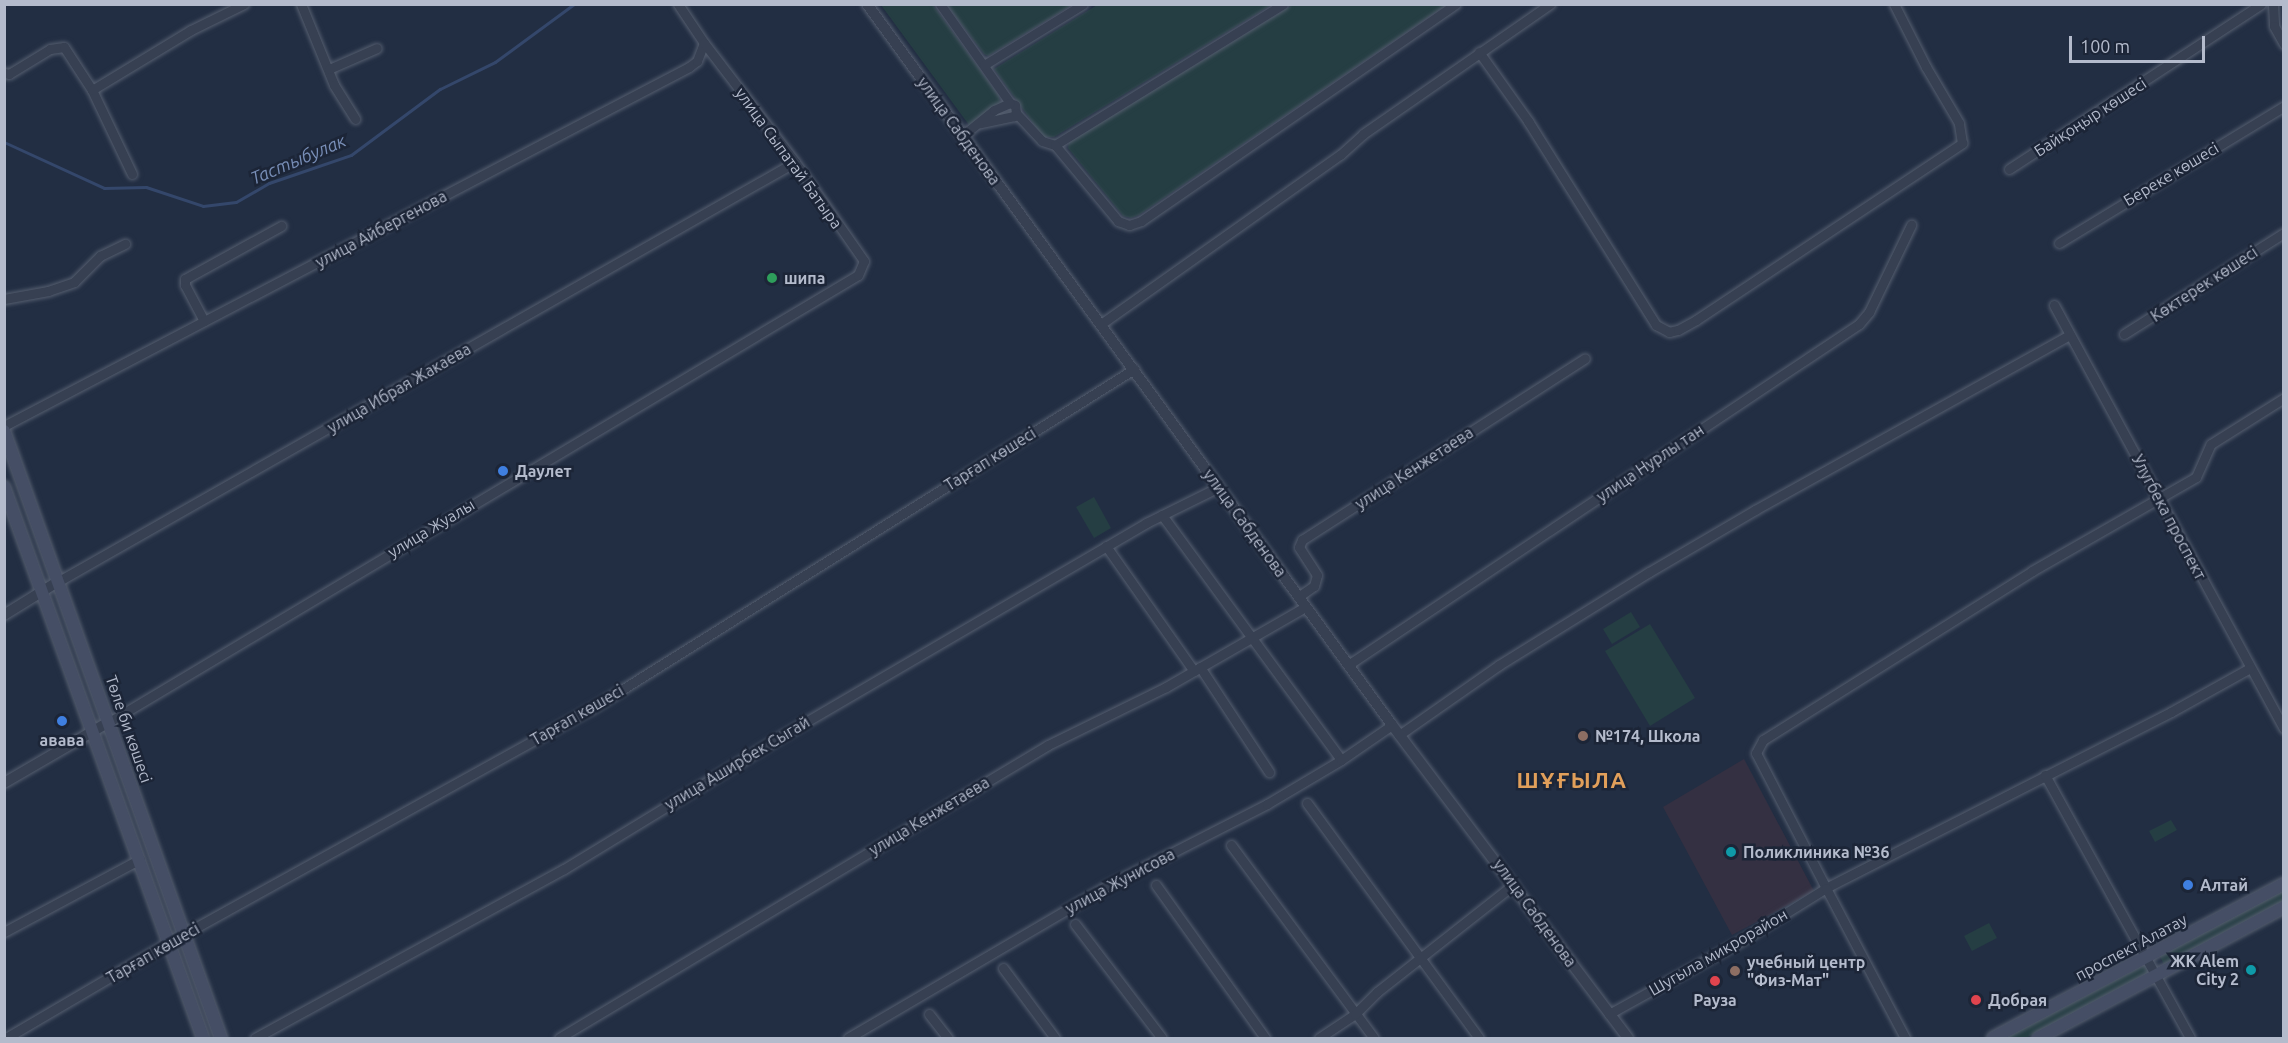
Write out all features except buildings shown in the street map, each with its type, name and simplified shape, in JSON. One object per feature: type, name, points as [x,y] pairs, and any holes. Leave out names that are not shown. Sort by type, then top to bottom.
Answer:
[{"type":"main road","name":"Төле би көшесі","points":[[4,431],[109,722],[182,935],[221,1038]]},
{"type":"main road","name":"Төле би көшесі","points":[[4,487],[203,1038]]},
{"type":"main road","name":"проспект Алатау","points":[[1993,1038],[2283,884]]},
{"type":"main road","points":[[2038,1038],[2283,907]]},
{"type":"street","points":[[92,90],[191,30],[244,4]]},
{"type":"street","points":[[301,4],[334,85],[355,119]]},
{"type":"street","points":[[678,4],[705,43]]},
{"type":"street","name":"улица Сабденова","points":[[867,4],[1399,735],[1514,884],[1628,1038]]},
{"type":"street","points":[[940,4],[1010,102],[1015,105],[1016,113],[1042,141],[1055,145],[1118,221],[1129,225],[1141,221],[1455,4]]},
{"type":"street","points":[[984,65],[1083,4]]},
{"type":"street","points":[[1055,145],[1283,4]]},
{"type":"street","points":[[1101,324],[1340,155],[1364,134],[1479,52],[1550,4]]},
{"type":"street","points":[[1479,52],[1528,121],[1656,325],[1669,332],[1678,330],[1696,320],[1962,143],[1959,123],[1926,67],[1894,4]]},
{"type":"street","name":"Байқоңыр көшесі","points":[[2009,169],[2261,4]]},
{"type":"street","points":[[2273,4],[2274,26],[2283,44]]},
{"type":"street","name":"улица Сыпатай Батыра","points":[[705,43],[795,162],[864,261],[858,275]]},
{"type":"street","name":"улица Айбергенова","points":[[4,426],[689,67],[697,61],[705,43]]},
{"type":"street","points":[[4,73],[9,74],[50,49],[64,47],[92,90],[132,174]]},
{"type":"street","points":[[329,69],[377,48]]},
{"type":"street","points":[[962,136],[994,110],[1010,102]]},
{"type":"street","name":"Береке көшесі","points":[[2059,243],[2283,106]]},
{"type":"street","points":[[980,123],[1009,118],[1016,113]]},
{"type":"street","name":"улица Ибрая Жакаева","points":[[4,615],[59,581],[795,162]]},
{"type":"street","name":"улица Нурлы тан","points":[[1348,665],[1859,324],[1869,312],[1911,225]]},
{"type":"street","points":[[204,321],[184,285],[185,279],[281,226]]},
{"type":"street","name":"Көктерек көшесі","points":[[2124,334],[2283,233]]},
{"type":"street","points":[[4,299],[48,291],[74,282],[100,256],[124,244]]},
{"type":"street","name":"улица Жуалы","points":[[4,783],[858,275]]},
{"type":"street","name":"Улугбека проспект","points":[[2054,305],[2283,729]]},
{"type":"street","points":[[1399,735],[1499,665],[1649,572],[1755,510],[2070,335]]},
{"type":"street","name":"улица Кенжетаева","points":[[559,1038],[1048,745],[1197,669],[1252,637],[1302,602],[1314,586],[1317,576],[1299,547],[1302,540],[1585,358]]},
{"type":"street","name":"Тарғап көшесі","points":[[6,1038],[168,942],[591,709],[1134,369]]},
{"type":"street","points":[[1905,1038],[1757,757],[1756,750],[1763,740],[2032,571],[2160,501],[2196,477],[2211,444],[2283,398]]},
{"type":"street","name":"улица Аширбек Сыгай","points":[[255,1038],[564,869],[780,737],[1106,546],[1219,487]]},
{"type":"street","points":[[1162,515],[1341,760]]},
{"type":"street","points":[[1106,546],[1197,669],[1269,772]]},
{"type":"street","name":"Шугыла микрорайон","points":[[1609,1014],[1739,942],[1826,888],[2171,712],[2250,668]]},
{"type":"street","name":"улица Жунисова","points":[[848,1038],[1105,887],[1229,825],[1341,760],[1392,725]]},
{"type":"street","points":[[2045,775],[2190,1038]]},
{"type":"street","points":[[1307,803],[1479,1038]]},
{"type":"street","points":[[1231,845],[1374,1038]]},
{"type":"street","points":[[4,932],[140,859]]},
{"type":"street","points":[[1319,1038],[1355,1014],[1377,992],[1422,959],[1514,884]]},
{"type":"street","points":[[1156,885],[1265,1038]]},
{"type":"street","points":[[1076,924],[1162,1038]]},
{"type":"street","points":[[1003,968],[1055,1038]]},
{"type":"street","points":[[929,1014],[948,1038]]},
{"type":"shaded area","points":[[1744,759],[1814,891],[1732,935],[1663,807]]},
{"type":"green space","points":[[1294,4],[1446,5],[1139,215],[1131,218],[1123,216],[1068,148],[1069,142]]},
{"type":"green space","points":[[881,5],[933,5],[999,96],[1000,103],[969,125]]},
{"type":"green space","points":[[947,5],[1072,5],[988,56],[984,54]]},
{"type":"green space","points":[[1097,5],[1271,5],[1054,137],[1043,137],[994,69]]},
{"type":"green space","points":[[1094,497],[1111,528],[1094,538],[1076,507]]},
{"type":"green space","points":[[1631,612],[1640,627],[1612,644],[1603,629]]},
{"type":"green space","points":[[1650,624],[1695,698],[1650,726],[1605,651]]},
{"type":"green space","points":[[2171,820],[2177,830],[2155,842],[2149,831]]},
{"type":"green space","points":[[2283,889],[2283,902],[2164,965],[2160,956]]},
{"type":"green space","points":[[1989,923],[1997,938],[1972,951],[1964,936]]},
{"type":"green space","points":[[2144,965],[2149,971],[2147,975],[2026,1038],[2005,1038]]},
{"type":"waterway","name":"Тастыбулак","points":[[4,142],[104,188],[146,187],[203,206],[236,202],[269,183],[351,155],[440,89],[495,62],[574,4]]},
{"type":"place","name":"шипа","points":[[772,278]]},
{"type":"place","name":"Даулет","points":[[503,471]]},
{"type":"place","name":"авава","points":[[62,721]]},
{"type":"place","name":"№174, Школа","points":[[1583,736]]},
{"type":"place","name":"Поликлиника №36","points":[[1731,852]]},
{"type":"place","name":"Алтай","points":[[2188,885]]},
{"type":"place","name":"ЖК Alem City 2","points":[[2251,970]]},
{"type":"place","name":"учебный центр \"Физ-Мат\"","points":[[1735,971]]},
{"type":"place","name":"Рауза","points":[[1715,981]]},
{"type":"place","name":"Добрая","points":[[1976,1000]]},
{"type":"district","name":"ШҰҒЫЛА","points":[[1572,780]]}]
